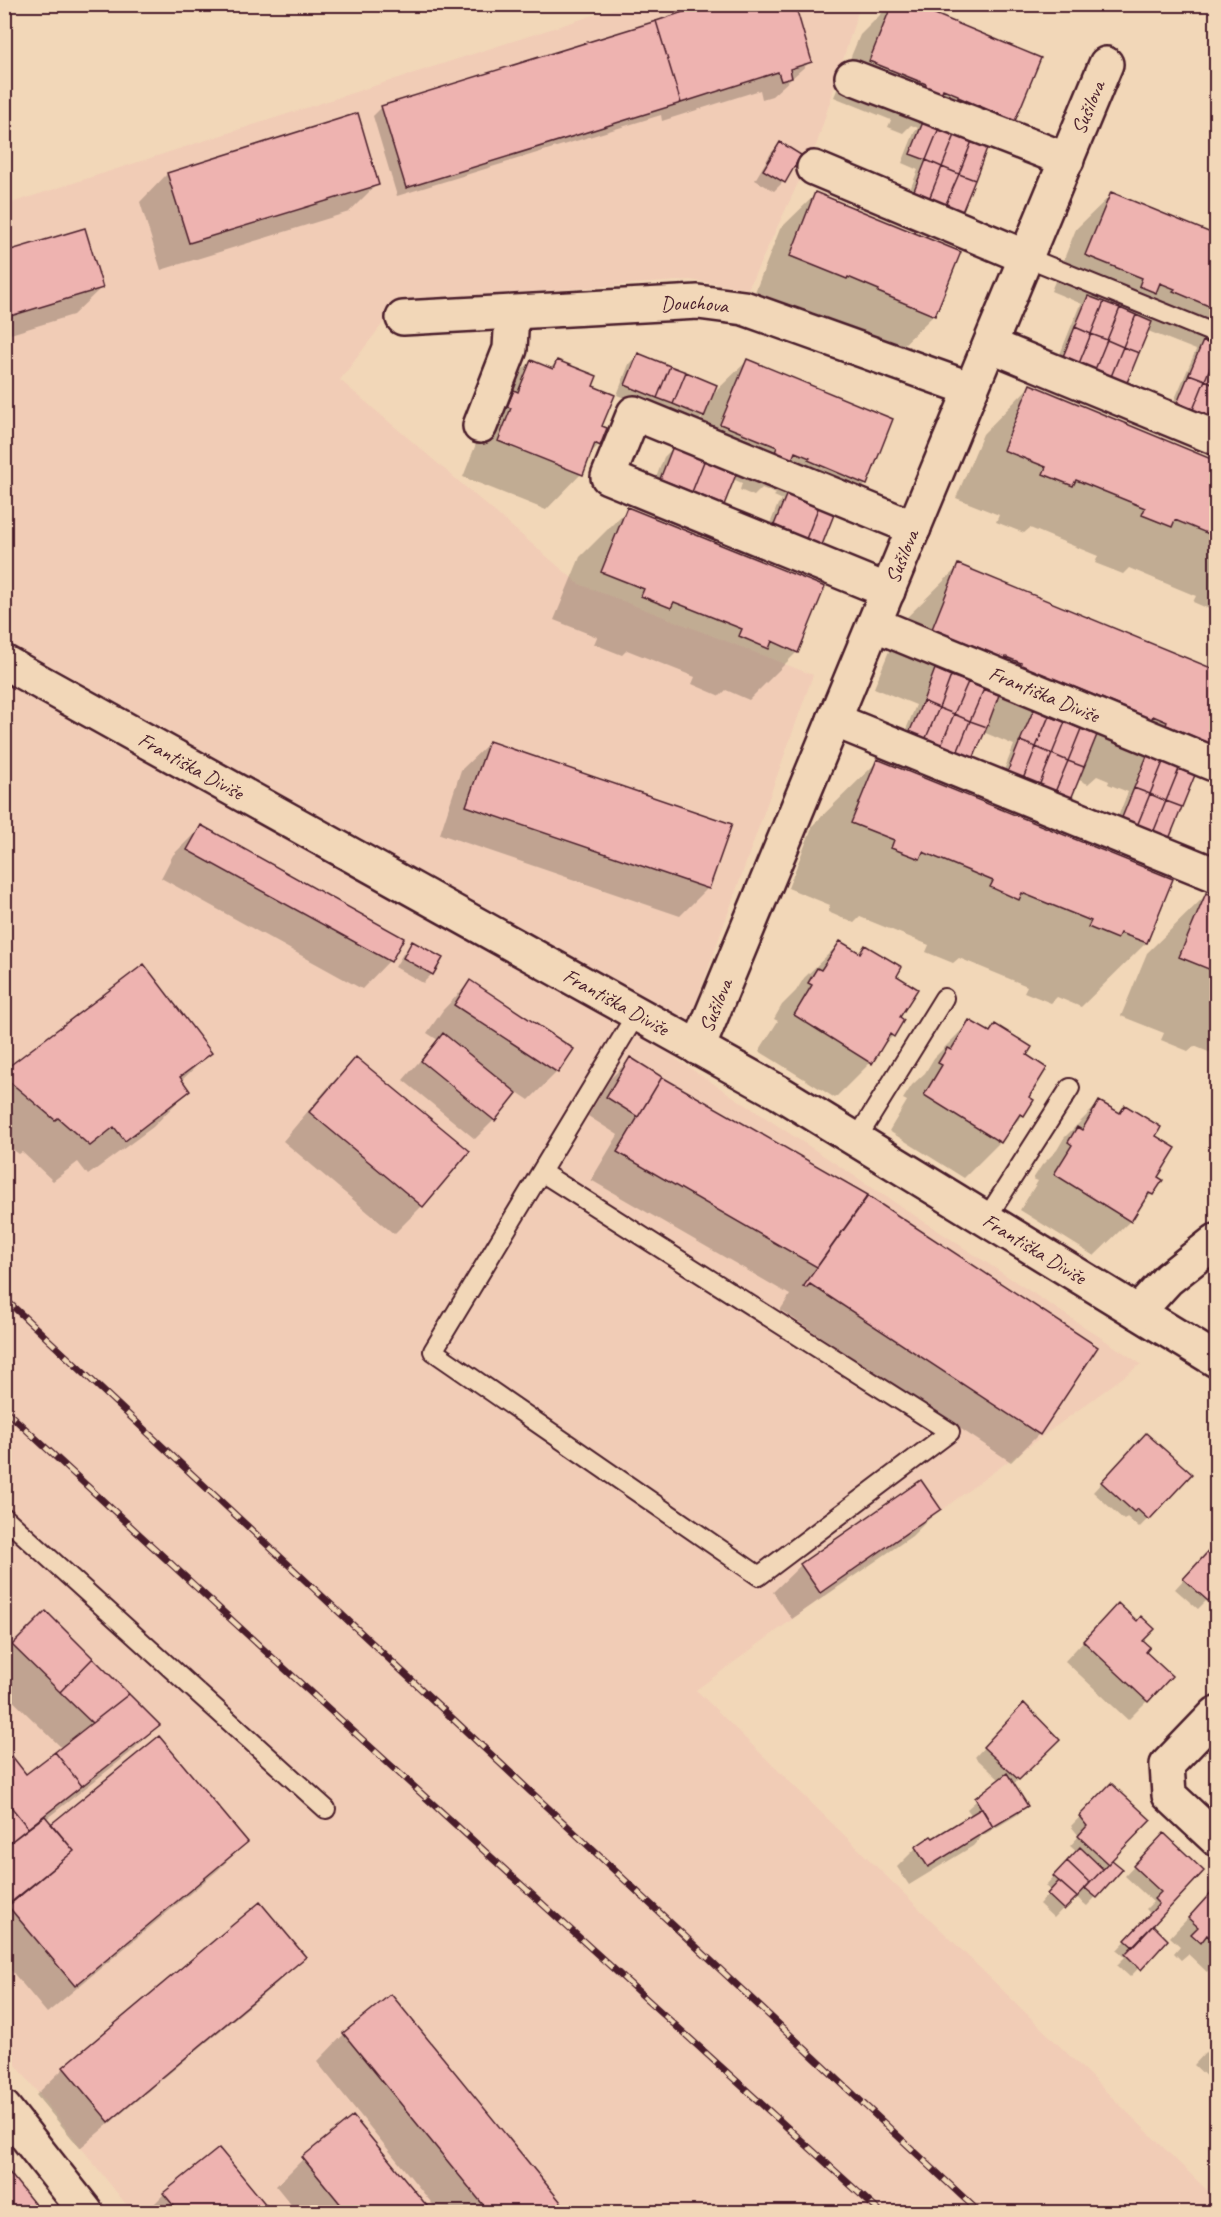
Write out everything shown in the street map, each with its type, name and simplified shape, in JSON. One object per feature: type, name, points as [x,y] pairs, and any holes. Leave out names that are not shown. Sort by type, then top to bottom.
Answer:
[{"type":"street","name":"Sušilova","points":[[698,1048],[1106,64]]},
{"type":"street","points":[[852,77],[1067,160]]},
{"type":"street","points":[[814,168],[1026,257]]},
{"type":"street","name":"Douchova","points":[[403,318],[698,302],[744,308],[971,389]]},
{"type":"street","points":[[480,426],[510,349],[512,313]]},
{"type":"street","points":[[990,345],[1216,438]]},
{"type":"street","points":[[888,591],[608,477],[634,413],[914,528]]},
{"type":"street","name":"Františka Diviše","points":[[874,624],[1216,765]]},
{"type":"street","name":"Františka Diviše","points":[[4,662],[780,1093],[1216,1360]]},
{"type":"street","points":[[834,720],[1216,875]]},
{"type":"street","points":[[1138,1311],[1168,1279],[1216,1241]]},
{"type":"street","points":[[1216,1714],[1167,1765],[1169,1795],[1216,1839]]},
{"type":"street","points":[[4,2108],[86,2212]]},
{"type":"lane","points":[[1026,257],[1216,334]]},
{"type":"lane","points":[[856,1140],[944,998]]},
{"type":"lane","points":[[541,1172],[950,1432],[759,1576],[433,1351],[541,1172],[637,1013]]},
{"type":"lane","points":[[986,1219],[1070,1088]]},
{"type":"lane","points":[[4,1517],[326,1809]]},
{"type":"shaded area","points":[[625,5],[860,5],[817,143],[748,289],[690,280],[399,302],[340,380],[579,584],[813,675],[676,1059],[1141,1364],[696,1690],[1216,2199],[1216,2212],[132,2212],[5,2051],[5,205]]},
{"type":"building","points":[[707,4],[795,4],[812,62],[790,69],[792,78],[781,81],[778,72],[681,103],[656,21]]},
{"type":"building","points":[[892,4],[911,4],[1041,58],[1015,121],[943,89],[939,99],[923,92],[926,84],[869,61]]},
{"type":"building","points":[[656,21],[681,103],[406,188],[381,106]]},
{"type":"building","points":[[358,113],[379,185],[189,243],[167,173]]},
{"type":"building","points":[[923,122],[939,128],[926,160],[910,154]]},
{"type":"building","points":[[939,128],[955,135],[942,167],[926,160]]},
{"type":"building","points":[[955,135],[972,141],[959,174],[942,167]]},
{"type":"building","points":[[972,141],[987,148],[975,180],[959,174]]},
{"type":"building","points":[[780,142],[801,155],[785,183],[763,170]]},
{"type":"building","points":[[926,160],[942,167],[929,199],[913,193]]},
{"type":"building","points":[[942,167],[959,174],[945,206],[929,199]]},
{"type":"building","points":[[959,174],[975,180],[962,212],[945,206]]},
{"type":"building","points":[[815,192],[961,252],[935,316],[848,277],[847,279],[790,256]]},
{"type":"building","points":[[1111,192],[1216,235],[1216,309],[1160,283],[1156,293],[1139,286],[1142,278],[1085,255]]},
{"type":"building","points":[[85,228],[103,288],[4,318],[4,252]]},
{"type":"building","points":[[1088,296],[1104,302],[1091,334],[1075,327]]},
{"type":"building","points":[[1104,302],[1120,308],[1107,340],[1091,334]]},
{"type":"building","points":[[1120,308],[1136,315],[1123,347],[1107,340]]},
{"type":"building","points":[[1136,315],[1152,322],[1139,353],[1123,347]]},
{"type":"building","points":[[1075,327],[1091,334],[1078,366],[1062,359]]},
{"type":"building","points":[[1091,334],[1107,340],[1094,372],[1078,366]]},
{"type":"building","points":[[1107,340],[1123,347],[1110,379],[1094,372]]},
{"type":"building","points":[[1203,341],[1216,347],[1216,353],[1205,380],[1189,374]]},
{"type":"building","points":[[1123,347],[1139,353],[1126,385],[1110,379]]},
{"type":"building","points":[[638,353],[670,366],[657,398],[625,385]]},
{"type":"building","points":[[1216,353],[1216,385],[1205,380]]},
{"type":"building","points":[[747,359],[893,419],[867,485],[808,460],[810,458],[795,452],[791,462],[774,455],[777,447],[720,424]]},
{"type":"building","points":[[531,360],[553,369],[557,360],[597,376],[593,386],[615,395],[602,426],[607,428],[600,446],[595,443],[583,475],[498,441],[511,408],[507,407],[514,390],[518,392]]},
{"type":"building","points":[[670,366],[686,372],[673,404],[657,398]]},
{"type":"building","points":[[686,372],[717,385],[704,417],[673,404]]},
{"type":"building","points":[[1189,374],[1205,380],[1192,412],[1176,406]]},
{"type":"building","points":[[1205,380],[1216,385],[1216,399],[1208,419],[1192,412]]},
{"type":"building","points":[[1030,384],[1216,461],[1216,537],[1175,520],[1172,527],[1142,515],[1145,508],[1076,480],[1073,486],[1043,474],[1046,467],[1003,450]]},
{"type":"building","points":[[1216,399],[1216,422],[1208,419]]},
{"type":"building","points":[[673,446],[705,459],[692,492],[660,479]]},
{"type":"building","points":[[705,459],[737,472],[724,505],[692,492]]},
{"type":"building","points":[[787,493],[819,506],[806,539],[774,525]]},
{"type":"building","points":[[819,506],[835,512],[822,545],[806,539]]},
{"type":"building","points":[[627,507],[825,587],[798,653],[772,641],[769,649],[739,636],[742,629],[674,602],[671,608],[641,596],[644,589],[601,572]]},
{"type":"building","points":[[958,564],[1216,670],[1216,746],[1166,725],[1167,722],[1153,716],[1148,726],[1132,719],[1135,712],[1020,665],[1021,663],[1006,657],[1002,666],[986,660],[989,652],[932,629]]},
{"type":"building","points":[[935,669],[951,676],[939,708],[923,701]]},
{"type":"building","points":[[951,676],[968,682],[954,714],[939,708]]},
{"type":"building","points":[[968,682],[984,689],[970,721],[954,714]]},
{"type":"building","points":[[984,689],[999,695],[987,727],[970,721]]},
{"type":"building","points":[[923,701],[939,708],[925,740],[909,733]]},
{"type":"building","points":[[939,708],[954,714],[941,746],[925,740]]},
{"type":"building","points":[[1034,709],[1049,716],[1036,747],[1020,741]]},
{"type":"building","points":[[954,714],[970,721],[957,753],[941,746]]},
{"type":"building","points":[[1049,716],[1065,722],[1052,754],[1036,747]]},
{"type":"building","points":[[970,721],[987,727],[973,759],[957,753]]},
{"type":"building","points":[[1065,722],[1081,729],[1068,761],[1052,754]]},
{"type":"building","points":[[1081,729],[1097,735],[1084,767],[1068,761]]},
{"type":"building","points":[[489,741],[732,824],[709,889],[466,806]]},
{"type":"building","points":[[1020,741],[1036,747],[1023,779],[1007,773]]},
{"type":"building","points":[[1036,747],[1052,754],[1039,786],[1023,779]]},
{"type":"building","points":[[1052,754],[1068,761],[1055,792],[1039,786]]},
{"type":"building","points":[[1147,756],[1163,762],[1150,794],[1134,788]]},
{"type":"building","points":[[877,759],[1173,879],[1147,943],[1120,933],[1117,939],[1088,927],[1091,921],[1022,893],[1019,900],[990,887],[993,881],[923,852],[920,859],[891,848],[894,840],[851,823]]},
{"type":"building","points":[[1068,761],[1084,767],[1071,799],[1055,792]]},
{"type":"building","points":[[1163,762],[1179,769],[1166,801],[1150,794]]},
{"type":"building","points":[[1179,769],[1195,775],[1182,807],[1166,801]]},
{"type":"building","points":[[1134,788],[1150,794],[1137,826],[1121,820]]},
{"type":"building","points":[[1150,794],[1166,801],[1153,833],[1137,826]]},
{"type":"building","points":[[1166,801],[1182,807],[1169,839],[1153,833]]},
{"type":"building","points":[[201,825],[404,938],[391,962],[187,850]]},
{"type":"building","points":[[1206,893],[1216,897],[1216,972],[1179,957]]},
{"type":"building","points":[[412,941],[443,958],[433,975],[403,958]]},
{"type":"building","points":[[840,941],[860,953],[865,945],[902,967],[897,976],[918,989],[900,1017],[904,1020],[894,1037],[890,1034],[872,1064],[794,1015],[812,985],[808,983],[817,968],[821,970]]},
{"type":"building","points":[[144,964],[212,1053],[180,1077],[190,1091],[125,1141],[114,1127],[90,1146],[58,1118],[55,1120],[4,1077],[4,1070]]},
{"type":"building","points":[[470,980],[574,1049],[558,1073],[454,1005]]},
{"type":"building","points":[[969,1020],[990,1032],[995,1024],[1032,1047],[1027,1055],[1047,1068],[1029,1097],[1034,1100],[1024,1116],[1020,1114],[1001,1143],[924,1095],[942,1065],[938,1063],[947,1048],[951,1050]]},
{"type":"building","points":[[443,1033],[517,1093],[495,1121],[421,1061]]},
{"type":"building","points":[[356,1057],[470,1151],[423,1207],[309,1112]]},
{"type":"building","points":[[630,1057],[662,1077],[638,1117],[606,1097]]},
{"type":"building","points":[[662,1077],[868,1195],[817,1267],[617,1152]]},
{"type":"building","points":[[1099,1101],[1120,1113],[1125,1105],[1161,1127],[1156,1136],[1176,1148],[1158,1177],[1163,1180],[1153,1195],[1149,1193],[1131,1222],[1054,1174],[1072,1145],[1068,1142],[1077,1127],[1082,1130]]},
{"type":"building","points":[[868,1196],[1098,1347],[1040,1435],[810,1284],[806,1288],[803,1287]]},
{"type":"building","points":[[1146,1433],[1192,1474],[1149,1520],[1137,1509],[1134,1512],[1101,1482]]},
{"type":"building","points":[[921,1480],[941,1509],[820,1593],[800,1564]]},
{"type":"building","points":[[1216,1543],[1216,1594],[1208,1601],[1183,1579]]},
{"type":"building","points":[[1118,1603],[1137,1621],[1141,1616],[1155,1629],[1143,1641],[1150,1647],[1146,1652],[1172,1676],[1148,1702],[1083,1641]]},
{"type":"building","points":[[46,1611],[93,1658],[60,1692],[12,1645]]},
{"type":"building","points":[[93,1658],[129,1694],[92,1723],[60,1692]]},
{"type":"building","points":[[129,1694],[160,1725],[82,1786],[55,1752]]},
{"type":"building","points":[[1024,1703],[1060,1740],[1019,1780],[983,1747]]},
{"type":"building","points":[[159,1736],[248,1842],[75,1986],[8,1906],[74,1851],[51,1824]]},
{"type":"building","points":[[55,1752],[82,1786],[28,1828],[4,1798],[4,1762],[12,1756],[26,1774]]},
{"type":"building","points":[[1007,1773],[1028,1806],[993,1827],[975,1798]]},
{"type":"building","points":[[1111,1783],[1151,1820],[1108,1864],[1078,1836],[1087,1826],[1079,1816]]},
{"type":"building","points":[[4,1798],[28,1828],[4,1847]]},
{"type":"building","points":[[982,1808],[993,1827],[928,1867],[915,1847]]},
{"type":"building","points":[[45,1816],[74,1851],[4,1908],[4,1847]]},
{"type":"building","points":[[1164,1833],[1204,1871],[1133,1947],[1125,1940],[1159,1904],[1154,1899],[1161,1892],[1133,1866]]},
{"type":"building","points":[[1080,1847],[1103,1869],[1090,1883],[1067,1861]]},
{"type":"building","points":[[1112,1860],[1123,1869],[1097,1898],[1085,1888]]},
{"type":"building","points":[[1067,1861],[1090,1883],[1077,1897],[1053,1876]]},
{"type":"building","points":[[1059,1881],[1077,1897],[1064,1910],[1047,1894]]},
{"type":"building","points":[[1216,1887],[1216,1944],[1207,1935],[1201,1943],[1191,1934],[1198,1927],[1188,1918]]},
{"type":"building","points":[[260,1902],[306,1957],[109,2122],[63,2067]]},
{"type":"building","points":[[1153,1925],[1168,1940],[1141,1970],[1125,1954]]},
{"type":"building","points":[[391,1994],[569,2212],[489,2212],[343,2033]]},
{"type":"building","points":[[353,2116],[432,2212],[347,2212],[302,2157]]},
{"type":"building","points":[[219,2148],[272,2212],[179,2212],[163,2193]]},
{"type":"building","points":[[4,2166],[41,2212],[4,2212]]},
{"type":"railway","points":[[4,1298],[979,2212]]},
{"type":"railway","points":[[4,1409],[262,1648],[880,2212]]}]
